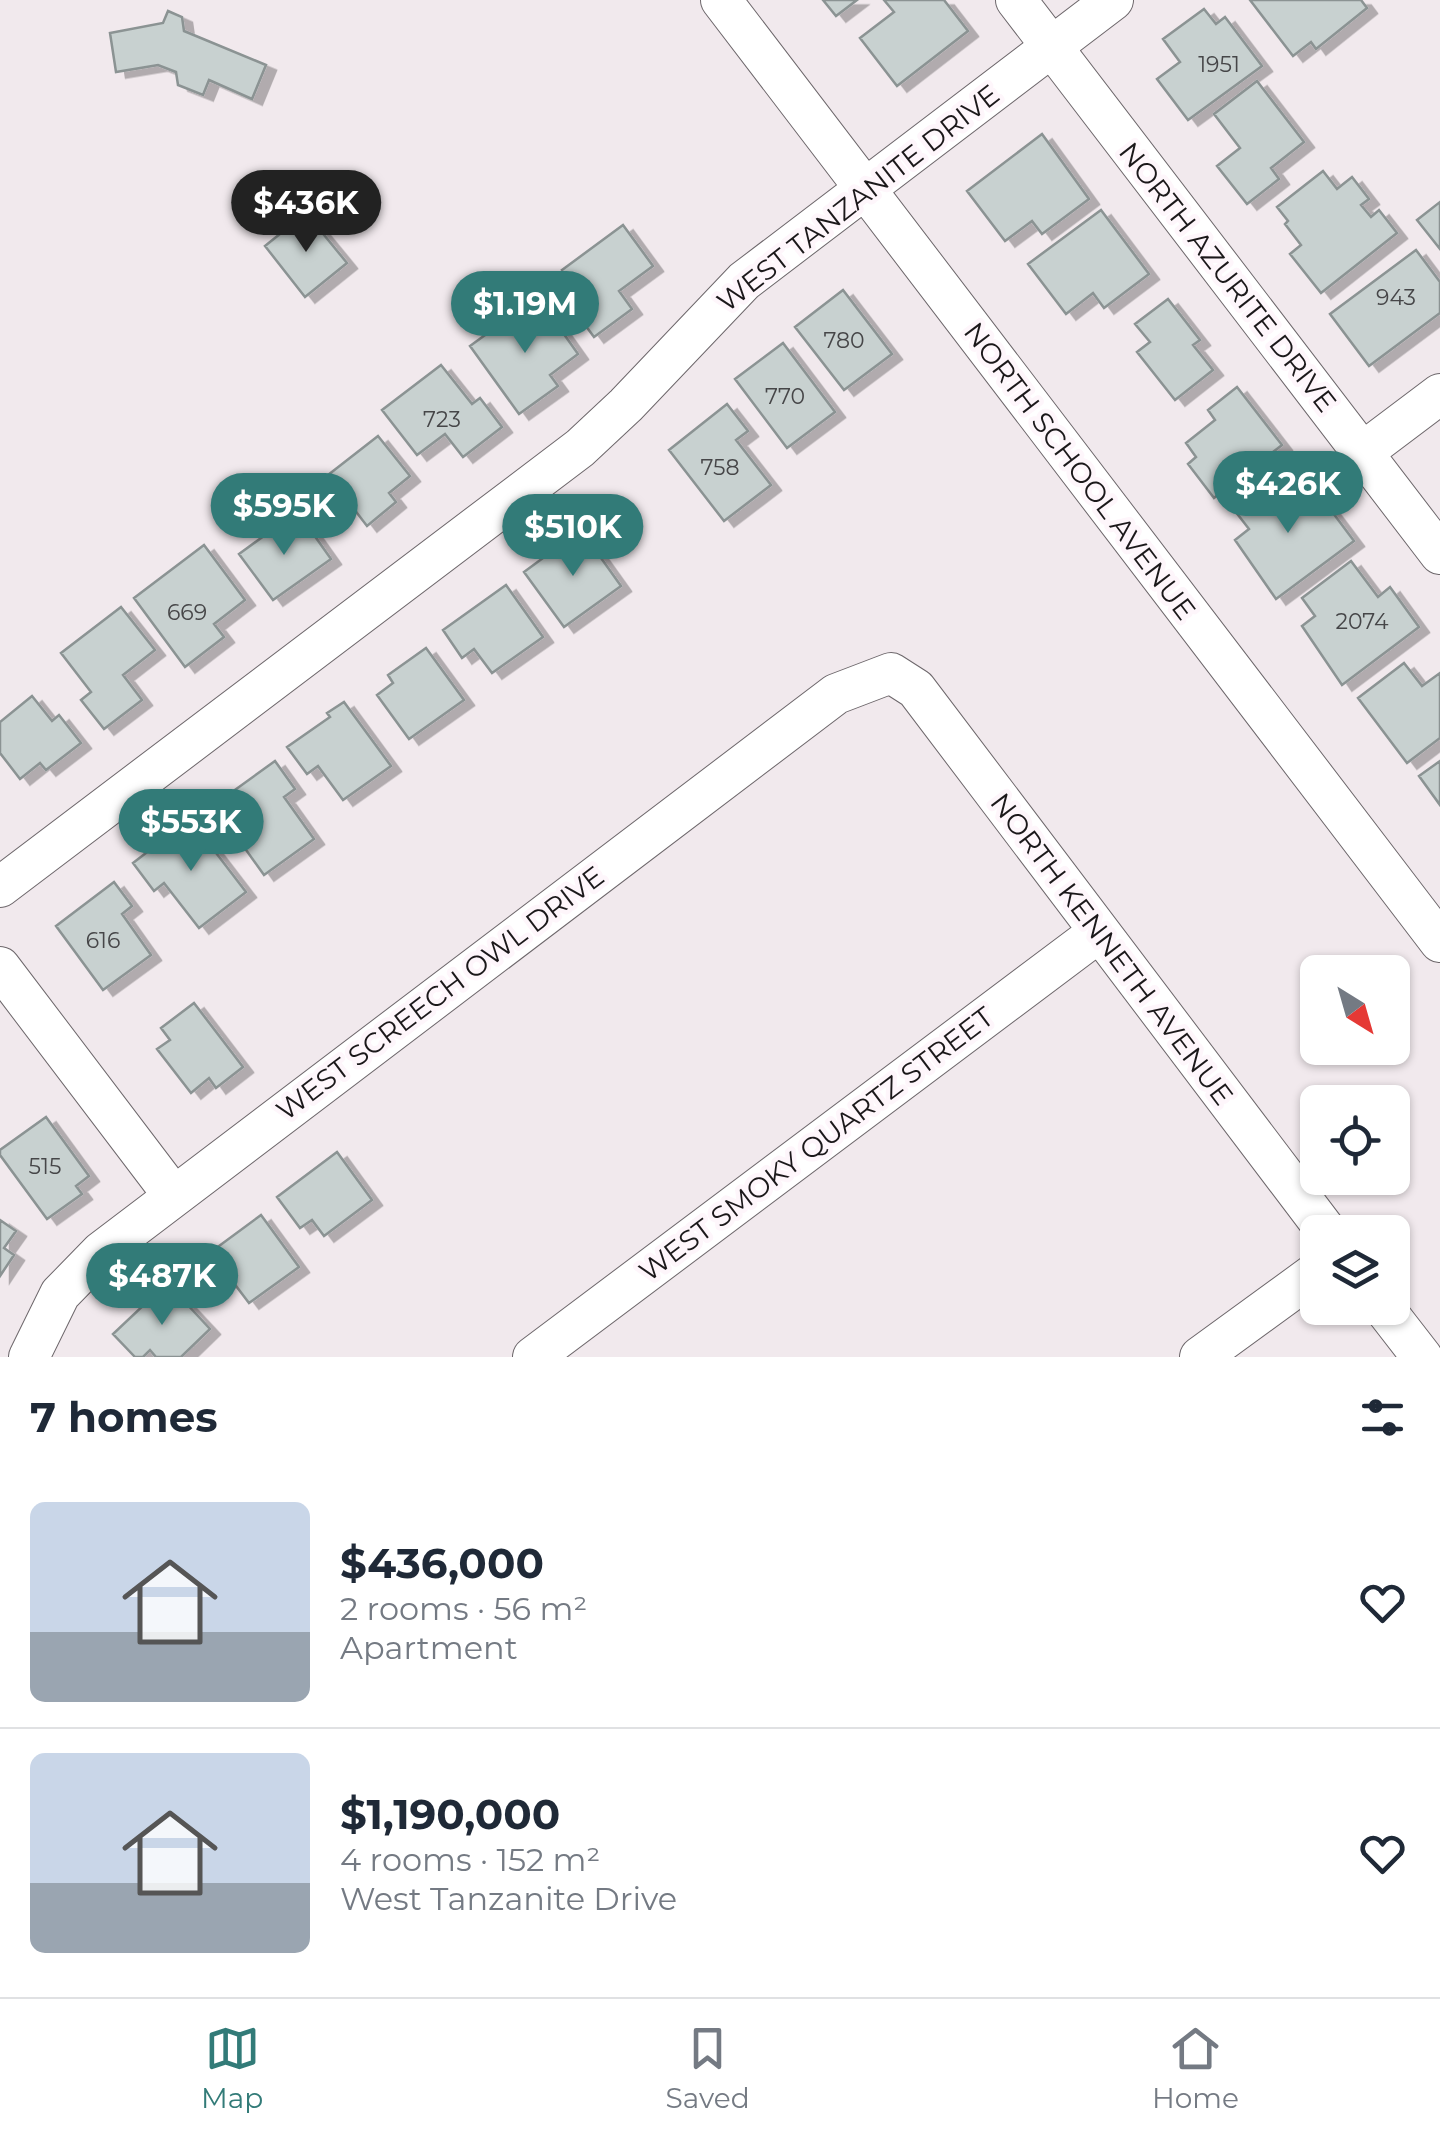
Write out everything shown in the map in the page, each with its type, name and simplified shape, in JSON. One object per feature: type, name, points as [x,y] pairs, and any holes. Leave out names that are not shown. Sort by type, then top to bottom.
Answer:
[{"type":"street","name":"NORTH SCHOOL AVENUE","points":[[720,0],[1440,942]]},
{"type":"street","name":"NORTH AZURITE DRIVE","points":[[1016,0],[1440,554]]},
{"type":"street","name":"WEST TANZANITE DRIVE","points":[[0,887],[580,448],[744,281],[1113,0]]},
{"type":"street","points":[[1363,452],[1440,394]]},
{"type":"street","name":"NORTH KENNETH AVENUE","points":[[891,672],[916,689],[1314,1215]]},
{"type":"street","name":"WEST SCREECH OWL DRIVE","points":[[29,1357],[60,1294],[101,1252],[836,694],[891,672]]},
{"type":"street","name":"WEST SMOKY QUARTZ STREET","points":[[533,1357],[1099,932]]},
{"type":"street","points":[[0,967],[173,1195]]},
{"type":"street","points":[[1200,1357],[1300,1283]]},
{"type":"street","points":[[1397,1325],[1422,1357]]},
{"type":"building","points":[[823,0],[857,0],[836,16]]},
{"type":"building","points":[[884,0],[944,0],[968,31],[897,86],[860,38],[894,12]]},
{"type":"building","points":[[1250,0],[1361,0],[1367,8],[1316,49],[1311,42],[1293,56]]},
{"type":"building","points":[[1204,9],[1216,24],[1225,17],[1262,66],[1188,120],[1157,79],[1180,62],[1163,39]]},
{"type":"building","points":[[168,11],[182,17],[184,31],[266,65],[252,99],[209,80],[203,95],[178,85],[176,72],[158,65],[116,72],[110,33],[163,23]]},
{"type":"building","points":[[1257,81],[1304,142],[1271,168],[1279,179],[1247,204],[1217,166],[1240,148],[1214,114]]},
{"type":"building","points":[[1042,134],[1089,199],[1042,234],[1032,221],[1005,241],[967,191]]},
{"type":"building","points":[[1323,171],[1337,189],[1352,177],[1369,199],[1361,205],[1371,217],[1379,210],[1397,233],[1321,293],[1290,254],[1301,245],[1277,207]]},
{"type":"building","points":[[1440,202],[1440,249],[1417,220]]},
{"type":"building","points":[[1101,210],[1149,274],[1104,308],[1093,293],[1066,314],[1028,264]]},
{"type":"building","points":[[306,213],[347,263],[305,297],[265,246]]},
{"type":"building","points":[[623,225],[653,266],[619,291],[632,309],[594,337],[574,310],[586,301],[562,270]]},
{"type":"building","points":[[1416,250],[1440,282],[1440,313],[1369,366],[1330,314]]},
{"type":"building","points":[[843,290],[892,354],[844,390],[795,327]]},
{"type":"building","points":[[1168,299],[1200,340],[1193,345],[1213,370],[1175,400],[1137,352],[1150,342],[1135,324]]},
{"type":"building","points":[[544,306],[578,354],[550,375],[558,386],[519,414],[470,346],[518,311],[524,320]]},
{"type":"building","points":[[783,343],[835,412],[787,448],[735,379]]},
{"type":"building","points":[[441,365],[472,404],[480,398],[502,427],[463,457],[445,434],[417,455],[382,410]]},
{"type":"building","points":[[1237,387],[1282,445],[1214,498],[1188,464],[1196,457],[1186,443],[1215,420],[1208,410]]},
{"type":"building","points":[[727,404],[748,431],[736,440],[771,485],[724,521],[669,450]]},
{"type":"building","points":[[378,436],[410,476],[389,493],[396,502],[367,526],[328,475]]},
{"type":"building","points":[[1285,474],[1312,510],[1324,501],[1354,541],[1276,599],[1235,540],[1249,529],[1235,511]]},
{"type":"building","points":[[290,517],[301,533],[309,528],[331,559],[273,600],[239,554]]},
{"type":"building","points":[[581,530],[621,586],[564,627],[524,572]]},
{"type":"building","points":[[204,545],[245,600],[214,624],[224,637],[185,667],[134,598]]},
{"type":"building","points":[[1351,561],[1378,597],[1390,587],[1419,627],[1342,685],[1302,626],[1315,616],[1302,598]]},
{"type":"building","points":[[506,585],[543,637],[492,673],[474,649],[462,658],[443,630]]},
{"type":"building","points":[[121,607],[155,650],[123,675],[142,700],[104,729],[81,700],[91,692],[61,653]]},
{"type":"building","points":[[426,648],[464,700],[409,739],[377,695],[393,683],[388,675]]},
{"type":"building","points":[[1404,663],[1422,686],[1440,673],[1440,738],[1407,763],[1358,698]]},
{"type":"building","points":[[32,696],[52,721],[59,715],[81,743],[46,770],[40,763],[20,779],[0,753],[0,722]]},
{"type":"building","points":[[344,702],[391,766],[343,800],[318,766],[307,774],[287,747],[330,717],[327,713]]},
{"type":"building","points":[[275,761],[295,789],[284,797],[314,839],[264,875],[214,805]]},
{"type":"building","points":[[1440,761],[1440,805],[1419,776]]},
{"type":"building","points":[[190,819],[246,892],[199,928],[164,883],[154,891],[133,863]]},
{"type":"building","points":[[114,882],[132,906],[122,914],[151,955],[103,990],[56,926]]},
{"type":"building","points":[[194,1003],[243,1067],[216,1088],[209,1078],[191,1093],[157,1049],[170,1040],[161,1028]]},
{"type":"building","points":[[46,1117],[89,1176],[76,1186],[82,1194],[47,1219],[0,1155],[0,1150]]},
{"type":"building","points":[[337,1152],[372,1200],[324,1236],[312,1220],[300,1228],[277,1197]]},
{"type":"building","points":[[261,1215],[299,1267],[249,1303],[230,1278],[219,1286],[200,1260]]},
{"type":"building","points":[[0,1220],[16,1231],[4,1248],[14,1255],[0,1276]]},
{"type":"building","points":[[171,1287],[210,1329],[181,1357],[156,1357],[150,1350],[143,1357],[135,1357],[113,1334],[148,1301],[152,1305]]}]
